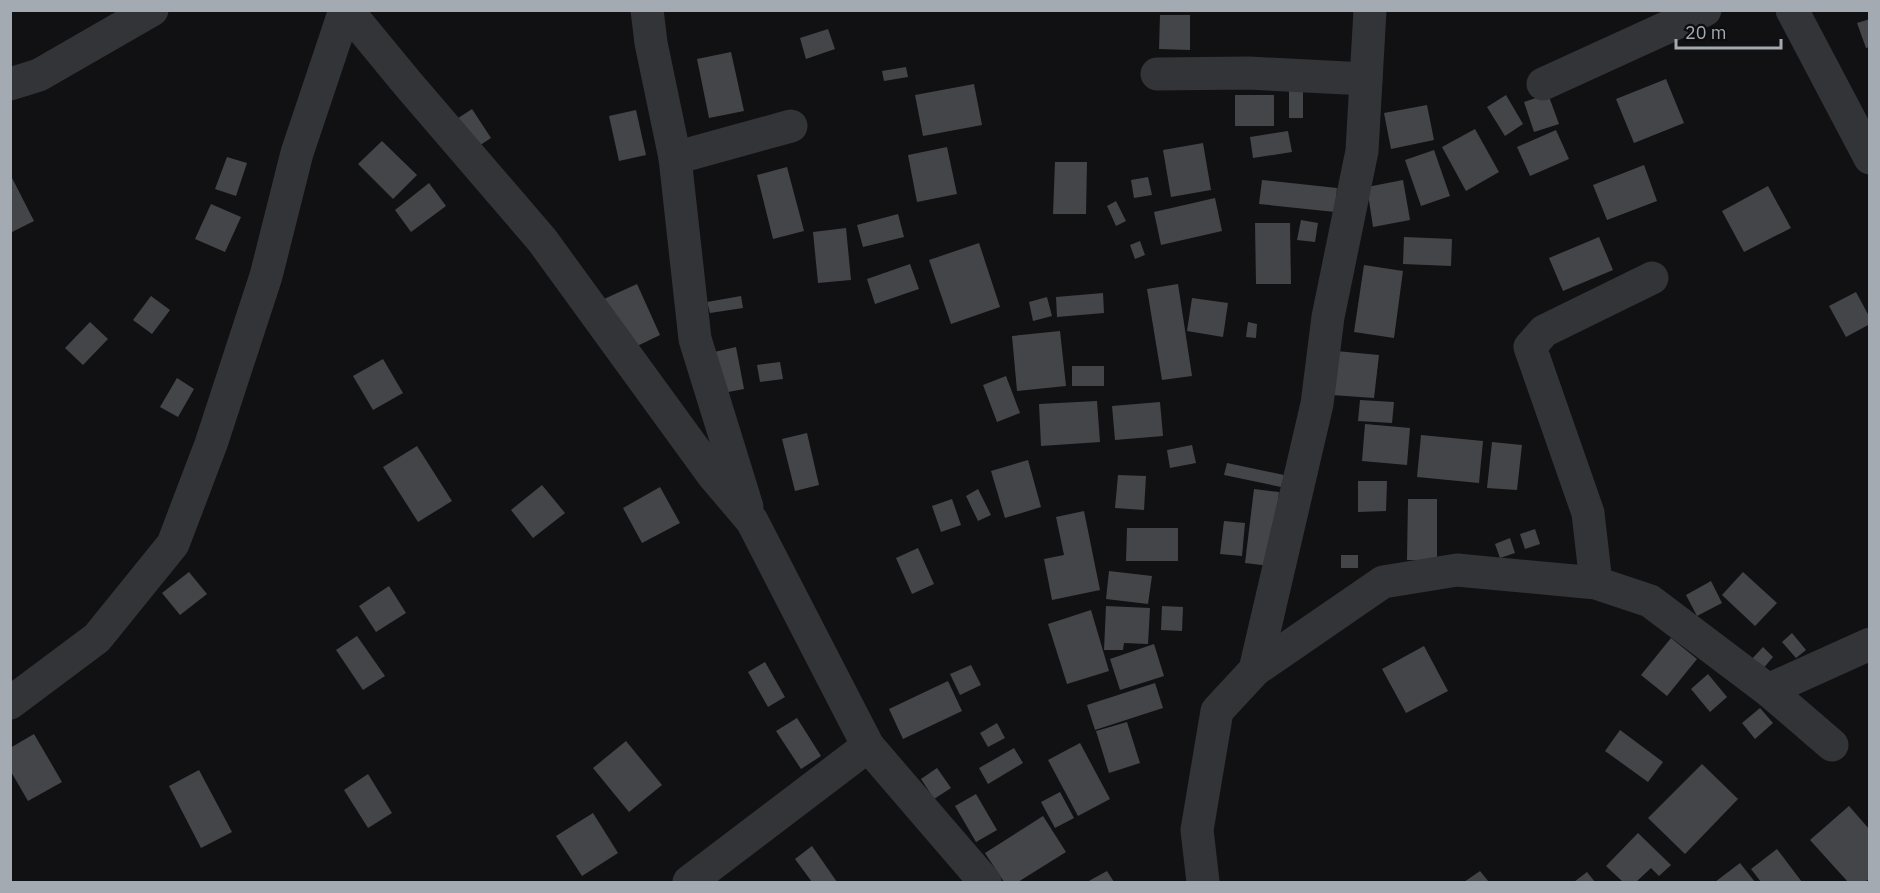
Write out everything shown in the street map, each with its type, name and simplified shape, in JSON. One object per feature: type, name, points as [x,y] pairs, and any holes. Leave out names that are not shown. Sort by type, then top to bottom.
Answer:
[{"type":"street","points":[[10,84],[39,75],[152,10]]},
{"type":"street","points":[[346,10],[542,240],[713,475],[752,522]]},
{"type":"street","points":[[10,703],[97,638],[173,544],[211,444],[258,298],[297,153],[346,10]]},
{"type":"street","points":[[647,10],[651,43],[675,158],[695,339],[752,522],[868,746],[985,882]]},
{"type":"street","points":[[1255,670],[1317,404],[1328,317],[1362,151],[1370,10]]},
{"type":"street","points":[[1543,84],[1705,10]]},
{"type":"street","points":[[1792,10],[1869,158]]},
{"type":"street","points":[[1157,74],[1248,73],[1366,80]]},
{"type":"street","points":[[675,158],[791,126]]},
{"type":"street","points":[[1596,583],[1588,513],[1530,347],[1544,331],[1652,278]]},
{"type":"street","points":[[1203,882],[1197,830],[1217,711],[1255,670],[1383,582],[1457,570],[1596,583],[1650,601],[1768,690],[1832,746]]},
{"type":"street","points":[[1768,690],[1869,645]]},
{"type":"street","points":[[689,882],[868,746]]},
{"type":"building","points":[[1160,15],[1190,15],[1190,50],[1159,49]]},
{"type":"building","points":[[1870,19],[1870,47],[1866,48],[1857,23]]},
{"type":"building","points":[[828,29],[835,49],[806,59],[800,38]]},
{"type":"building","points":[[731,52],[744,111],[709,118],[697,59]]},
{"type":"building","points":[[906,67],[908,77],[884,81],[882,71]]},
{"type":"building","points":[[1666,79],[1684,123],[1634,143],[1616,99]]},
{"type":"building","points":[[974,84],[982,125],[923,136],[915,95]]},
{"type":"building","points":[[1289,89],[1303,89],[1303,118],[1289,118]]},
{"type":"building","points":[[1548,94],[1559,124],[1534,132],[1524,102]]},
{"type":"building","points":[[1235,95],[1274,95],[1274,126],[1235,126]]},
{"type":"building","points":[[1506,95],[1523,124],[1505,136],[1487,107]]},
{"type":"building","points":[[1427,105],[1434,140],[1391,149],[1384,113]]},
{"type":"building","points":[[472,109],[491,138],[468,153],[449,124]]},
{"type":"building","points":[[636,110],[646,155],[619,161],[609,116]]},
{"type":"building","points":[[1475,129],[1499,172],[1466,191],[1442,147]]},
{"type":"building","points":[[1556,130],[1569,159],[1530,176],[1517,147]]},
{"type":"building","points":[[1288,131],[1292,152],[1253,158],[1250,137]]},
{"type":"building","points":[[382,141],[417,175],[393,199],[358,164]]},
{"type":"building","points":[[1203,143],[1211,190],[1171,197],[1163,150]]},
{"type":"building","points":[[947,147],[957,194],[917,202],[908,155]]},
{"type":"building","points":[[1434,150],[1450,196],[1421,206],[1405,160]]},
{"type":"building","points":[[227,157],[247,163],[236,196],[215,189]]},
{"type":"building","points":[[1055,162],[1087,162],[1086,214],[1053,214]]},
{"type":"building","points":[[1644,165],[1657,201],[1607,220],[1593,185]]},
{"type":"building","points":[[787,167],[804,231],[773,239],[757,175]]},
{"type":"building","points":[[10,174],[34,221],[10,233]]},
{"type":"building","points":[[1148,177],[1152,195],[1134,198],[1131,180]]},
{"type":"building","points":[[1262,180],[1337,188],[1335,212],[1259,204]]},
{"type":"building","points":[[1403,180],[1410,220],[1373,227],[1367,187]]},
{"type":"building","points":[[429,183],[446,206],[411,232],[395,210]]},
{"type":"building","points":[[1768,186],[1791,228],[1744,252],[1722,211]]},
{"type":"building","points":[[1215,198],[1222,231],[1161,245],[1154,212]]},
{"type":"building","points":[[1116,201],[1126,221],[1116,226],[1107,206]]},
{"type":"building","points":[[211,204],[241,217],[225,252],[195,239]]},
{"type":"building","points":[[898,214],[904,237],[863,247],[857,225]]},
{"type":"building","points":[[1301,220],[1318,223],[1315,242],[1297,240]]},
{"type":"building","points":[[1255,223],[1290,223],[1291,284],[1256,284]]},
{"type":"building","points":[[846,228],[851,280],[818,283],[813,232]]},
{"type":"building","points":[[1404,237],[1452,239],[1451,266],[1403,264]]},
{"type":"building","points":[[1599,237],[1613,270],[1563,291],[1549,258]]},
{"type":"building","points":[[1140,241],[1145,255],[1135,259],[1130,245]]},
{"type":"building","points":[[979,243],[1000,307],[951,324],[929,260]]},
{"type":"building","points":[[910,264],[919,289],[875,304],[867,279]]},
{"type":"building","points":[[1364,265],[1403,271],[1394,338],[1354,332]]},
{"type":"building","points":[[637,284],[660,335],[629,350],[604,299]]},
{"type":"building","points":[[1178,284],[1192,376],[1162,380],[1147,289]]},
{"type":"building","points":[[1856,292],[1870,318],[1870,324],[1846,337],[1829,306]]},
{"type":"building","points":[[1103,293],[1104,313],[1057,317],[1056,297]]},
{"type":"building","points":[[151,296],[170,310],[152,334],[133,320]]},
{"type":"building","points":[[741,296],[743,308],[710,313],[707,302]]},
{"type":"building","points":[[1047,297],[1052,316],[1033,321],[1029,302]]},
{"type":"building","points":[[1192,298],[1228,303],[1223,337],[1187,331]]},
{"type":"building","points":[[90,322],[108,339],[83,365],[65,348]]},
{"type":"building","points":[[1248,322],[1257,324],[1256,338],[1246,337]]},
{"type":"building","points":[[1060,331],[1066,386],[1017,391],[1012,336]]},
{"type":"building","points":[[736,347],[744,389],[723,393],[714,352]]},
{"type":"building","points":[[1336,351],[1379,355],[1374,398],[1332,395]]},
{"type":"building","points":[[383,359],[403,393],[373,410],[353,376]]},
{"type":"building","points":[[780,362],[783,379],[760,382],[757,365]]},
{"type":"building","points":[[1072,366],[1104,366],[1104,386],[1072,386]]},
{"type":"building","points":[[1006,376],[1020,413],[997,422],[983,385]]},
{"type":"building","points":[[177,378],[194,389],[178,417],[160,407]]},
{"type":"building","points":[[1360,400],[1394,402],[1392,423],[1358,421]]},
{"type":"building","points":[[1097,401],[1100,442],[1041,446],[1039,404]]},
{"type":"building","points":[[1160,402],[1163,436],[1115,440],[1112,406]]},
{"type":"building","points":[[1365,424],[1410,428],[1407,465],[1362,461]]},
{"type":"building","points":[[807,433],[819,485],[795,491],[782,439]]},
{"type":"building","points":[[1421,435],[1483,441],[1479,483],[1417,477]]},
{"type":"building","points":[[1492,442],[1522,445],[1517,490],[1487,488]]},
{"type":"building","points":[[1192,445],[1196,463],[1170,468],[1167,450]]},
{"type":"building","points":[[417,446],[452,501],[418,522],[383,467]]},
{"type":"building","points":[[1028,460],[1041,507],[1005,518],[991,471]]},
{"type":"building","points":[[1227,463],[1284,475],[1281,487],[1224,475]]},
{"type":"building","points":[[1118,475],[1146,476],[1144,510],[1115,508]]},
{"type":"building","points":[[1358,481],[1387,481],[1386,511],[1358,512]]},
{"type":"building","points":[[542,485],[565,513],[533,538],[511,510]]},
{"type":"building","points":[[660,487],[680,523],[642,543],[623,508]]},
{"type":"building","points":[[978,489],[991,515],[978,521],[966,496]]},
{"type":"building","points":[[1254,489],[1279,492],[1270,566],[1245,563]]},
{"type":"building","points":[[952,499],[961,525],[941,532],[932,506]]},
{"type":"building","points":[[1408,499],[1437,499],[1437,560],[1407,560]]},
{"type":"building","points":[[1084,511],[1100,590],[1052,600],[1044,559],[1064,555],[1056,517]]},
{"type":"building","points":[[1224,521],[1245,523],[1242,556],[1220,554]]},
{"type":"building","points":[[1127,528],[1178,528],[1178,561],[1126,561]]},
{"type":"building","points":[[1535,529],[1540,544],[1525,549],[1520,534]]},
{"type":"building","points":[[1510,538],[1515,553],[1500,558],[1495,544]]},
{"type":"building","points":[[918,548],[934,584],[912,594],[896,558]]},
{"type":"building","points":[[1341,555],[1358,555],[1358,568],[1341,568]]},
{"type":"building","points":[[1109,571],[1152,576],[1148,604],[1106,599]]},
{"type":"building","points":[[189,572],[207,594],[180,615],[162,593]]},
{"type":"building","points":[[1743,572],[1777,603],[1755,626],[1722,595]]},
{"type":"building","points":[[1711,581],[1722,603],[1697,616],[1686,595]]},
{"type":"building","points":[[389,586],[406,613],[376,632],[359,606]]},
{"type":"building","points":[[1106,606],[1150,608],[1148,644],[1124,643],[1123,650],[1104,650]]},
{"type":"building","points":[[1162,606],[1183,607],[1182,631],[1161,630]]},
{"type":"building","points":[[1091,610],[1109,671],[1067,684],[1048,624]]},
{"type":"building","points":[[1792,633],[1806,650],[1796,658],[1782,642]]},
{"type":"building","points":[[357,636],[385,676],[363,690],[336,650]]},
{"type":"building","points":[[1671,638],[1697,659],[1667,696],[1641,675]]},
{"type":"building","points":[[1154,644],[1164,676],[1120,690],[1110,659]]},
{"type":"building","points":[[1424,646],[1448,691],[1406,713],[1382,669]]},
{"type":"building","points":[[1763,647],[1773,657],[1761,671],[1750,661]]},
{"type":"building","points":[[765,662],[785,697],[768,707],[748,672]]},
{"type":"building","points":[[971,665],[981,685],[960,695],[950,674]]},
{"type":"building","points":[[1708,674],[1727,697],[1710,712],[1691,689]]},
{"type":"building","points":[[948,681],[962,711],[903,739],[889,709]]},
{"type":"building","points":[[1155,683],[1163,708],[1095,730],[1087,705]]},
{"type":"building","points":[[1760,708],[1773,723],[1755,739],[1742,723]]},
{"type":"building","points":[[797,718],[821,756],[801,769],[776,731]]},
{"type":"building","points":[[1127,722],[1140,763],[1109,773],[1096,731]]},
{"type":"building","points":[[997,723],[1005,738],[988,747],[980,733]]},
{"type":"building","points":[[1620,730],[1663,762],[1648,782],[1605,751]]},
{"type":"building","points":[[34,734],[62,782],[28,801],[10,770],[10,748]]},
{"type":"building","points":[[626,741],[662,785],[629,812],[593,768]]},
{"type":"building","points":[[1080,743],[1110,799],[1078,816],[1048,760]]},
{"type":"building","points":[[1014,748],[1023,763],[988,784],[979,768]]},
{"type":"building","points":[[1702,764],[1738,799],[1685,854],[1648,818]]},
{"type":"building","points":[[937,768],[951,788],[934,799],[921,779]]},
{"type":"building","points":[[199,770],[232,832],[201,848],[169,786]]},
{"type":"building","points":[[368,774],[392,813],[368,828],[344,790]]},
{"type":"building","points":[[1060,792],[1074,818],[1055,828],[1041,802]]},
{"type":"building","points":[[976,794],[997,830],[976,842],[955,806]]},
{"type":"building","points":[[1849,806],[1870,830],[1870,878],[1865,882],[1848,882],[1810,840]]},
{"type":"building","points":[[593,813],[618,853],[582,876],[556,836]]},
{"type":"building","points":[[1043,816],[1066,852],[1018,882],[1004,882],[985,853]]},
{"type":"building","points":[[1638,833],[1671,865],[1659,876],[1651,868],[1636,882],[1623,882],[1606,866]]},
{"type":"building","points":[[812,846],[837,882],[812,882],[795,859]]},
{"type":"building","points":[[1777,849],[1802,882],[1761,882],[1751,869]]},
{"type":"building","points":[[1740,863],[1755,882],[1715,882]]},
{"type":"building","points":[[1107,871],[1114,882],[1087,882]]},
{"type":"building","points":[[1480,871],[1489,882],[1464,882]]},
{"type":"building","points":[[1587,872],[1595,882],[1574,882]]}]
